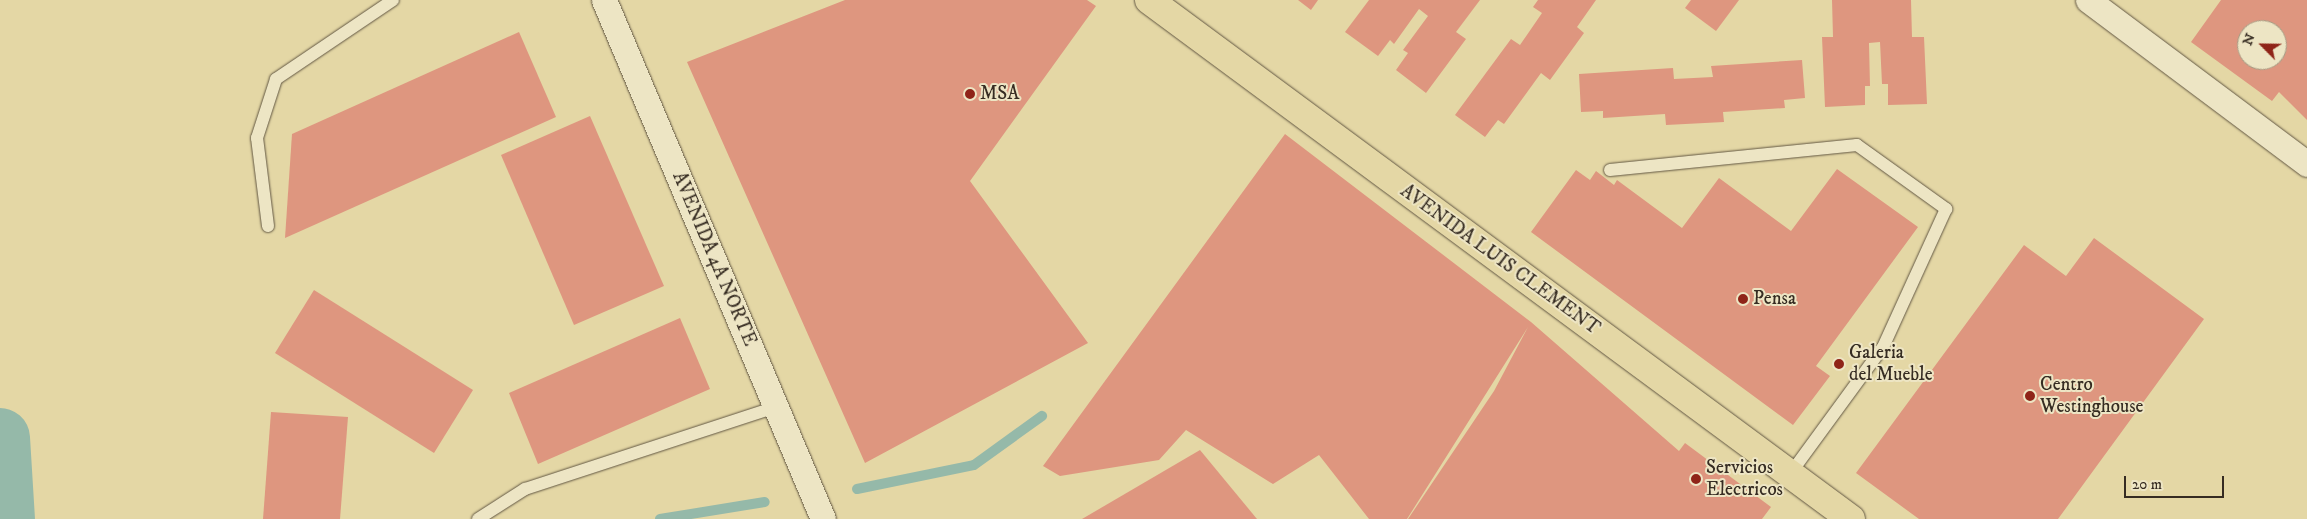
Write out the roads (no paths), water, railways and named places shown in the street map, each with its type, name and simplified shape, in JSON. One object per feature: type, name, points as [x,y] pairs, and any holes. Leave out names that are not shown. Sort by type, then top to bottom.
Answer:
[{"type":"main road","name":"AVENIDA LUIS CLEMENT","points":[[1149,0],[1851,519]]},
{"type":"street","name":"AVENIDA 4A NORTE","points":[[604,0],[823,519]]},
{"type":"street","points":[[2088,0],[2307,164]]},
{"type":"lane","points":[[268,226],[257,138],[276,79],[392,0]]},
{"type":"lane","points":[[1610,170],[1857,146],[1946,209],[1884,347],[1790,474]]},
{"type":"lane","points":[[478,519],[525,489],[776,407]]},
{"type":"waterway","points":[[857,489],[974,465],[1042,416]]},
{"type":"waterway","points":[[0,438],[5,519]]},
{"type":"waterway","points":[[660,519],[765,502]]},
{"type":"place","name":"MSA","points":[[970,94]]},
{"type":"place","name":"Pensa","points":[[1743,299]]},
{"type":"place","name":"Galeria del Mueble","points":[[1839,364]]},
{"type":"place","name":"Centro Westinghouse","points":[[2030,396]]},
{"type":"place","name":"Servicios Electricos","points":[[1696,479]]}]
